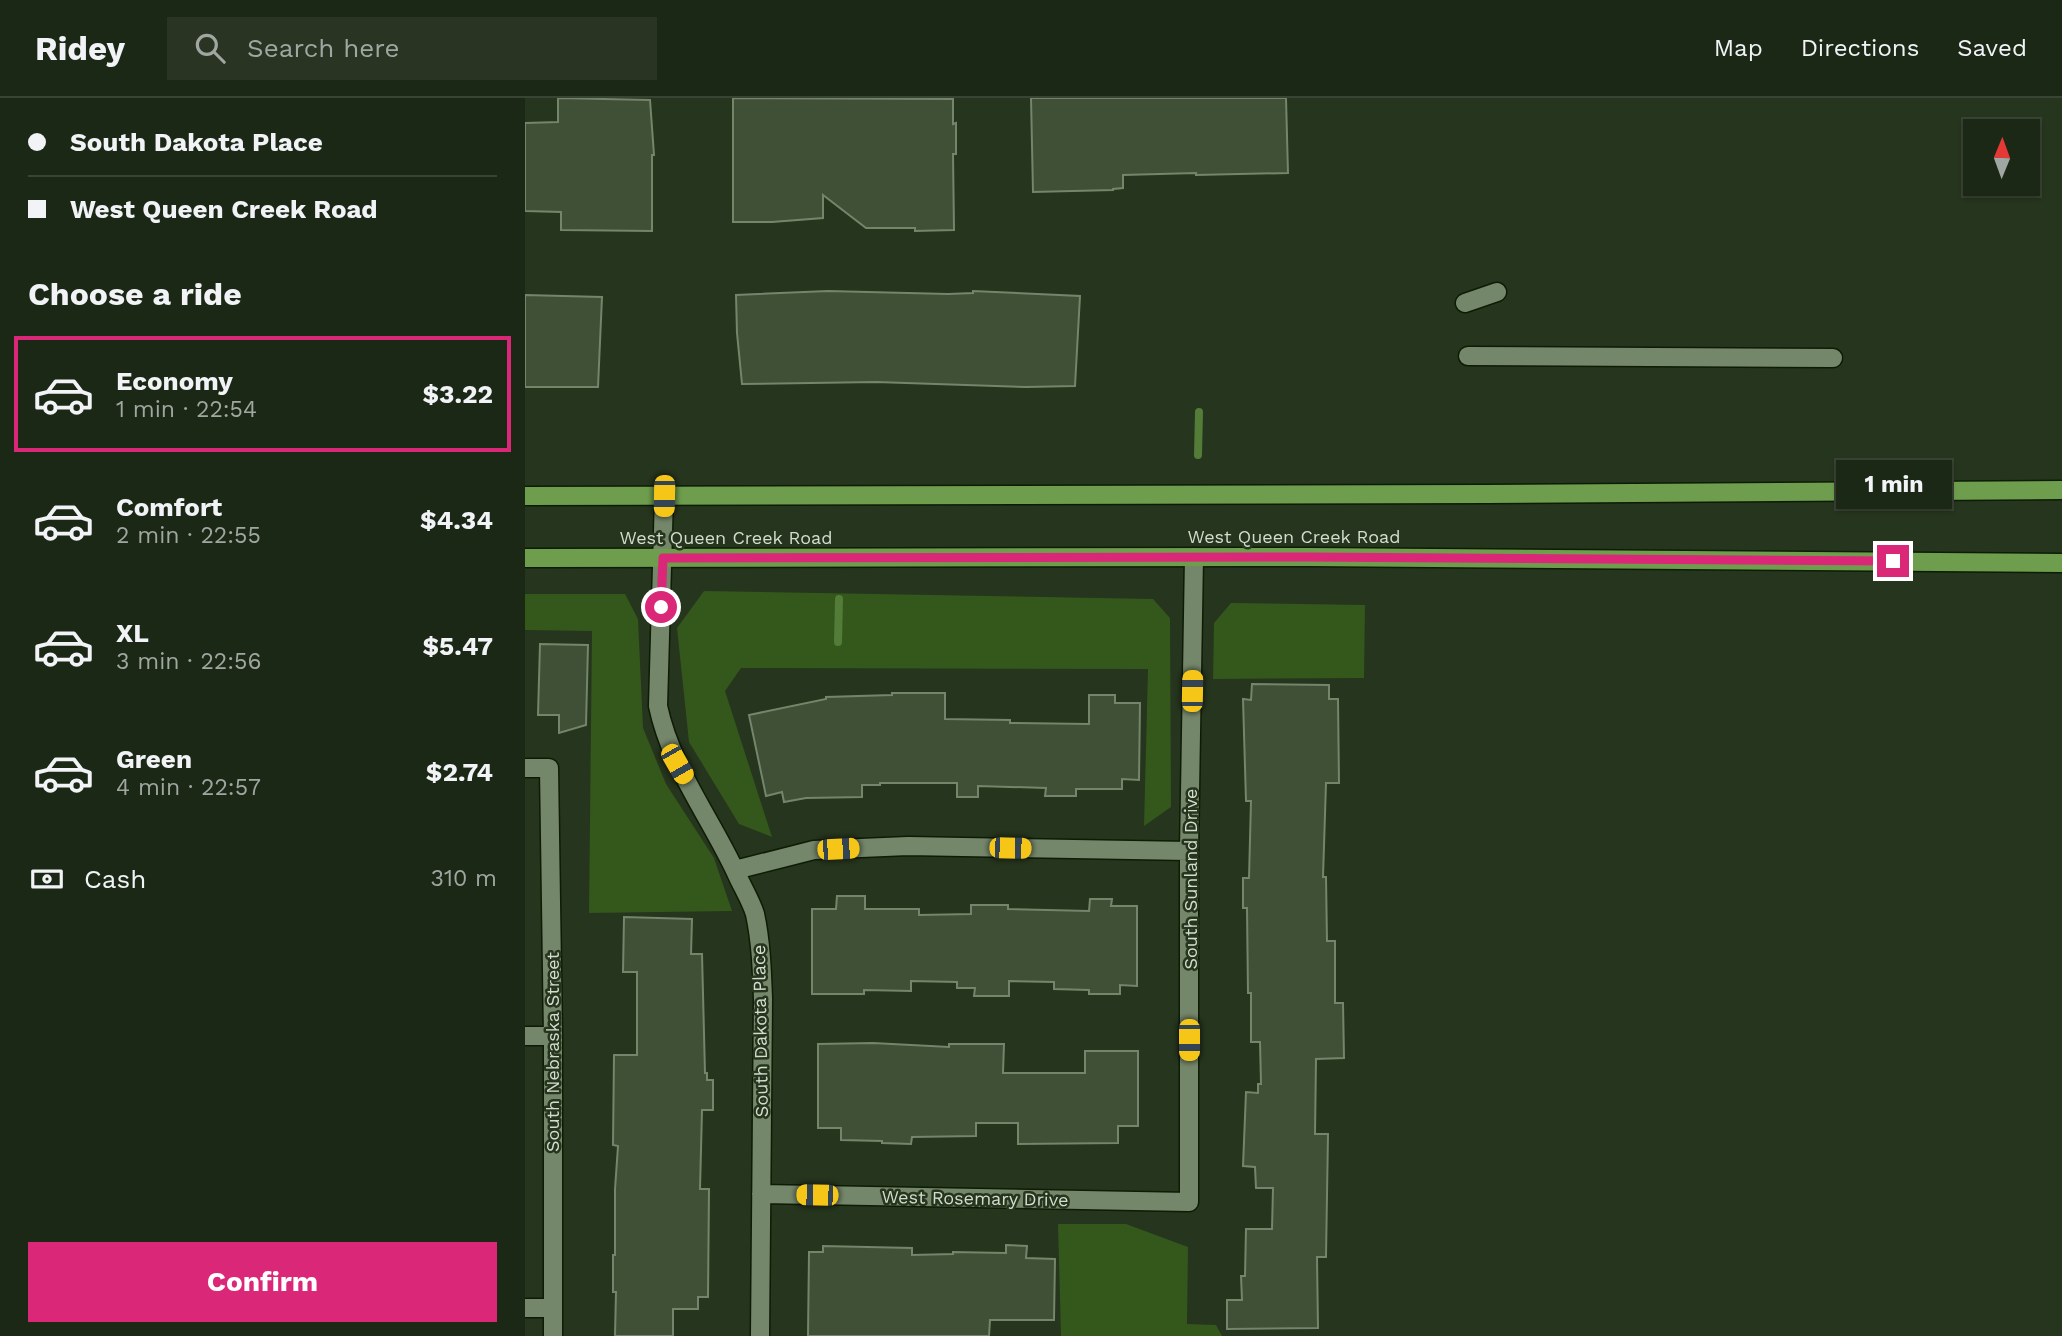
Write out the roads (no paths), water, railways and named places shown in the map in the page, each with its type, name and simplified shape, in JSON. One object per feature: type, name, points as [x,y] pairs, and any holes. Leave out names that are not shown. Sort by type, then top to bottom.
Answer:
[{"type":"main road","points":[[525,496],[1486,495],[2062,490]]},
{"type":"main road","name":"West Queen Creek Road","points":[[525,558],[1194,557],[2062,563]]},
{"type":"street","points":[[1465,303],[1497,292]]},
{"type":"street","points":[[1468,355],[1833,358]]},
{"type":"street","name":"South Dakota Place","points":[[664,496],[658,706],[664,734],[677,764],[735,870],[754,912],[761,955],[763,999],[760,1336]]},
{"type":"street","name":"South Sunland Drive","points":[[1189,1202],[1189,851],[1194,557]]},
{"type":"street","name":"South Nebraska Street","points":[[525,768],[549,768],[553,1036],[552,1336]]},
{"type":"street","points":[[735,870],[814,850],[908,846],[1189,851]]},
{"type":"street","points":[[525,1036],[553,1036]]},
{"type":"street","name":"West Rosemary Drive","points":[[761,1194],[1189,1202]]},
{"type":"street","points":[[525,1308],[553,1308]]},
{"type":"waterway","points":[[1198,455],[1199,412]]},
{"type":"waterway","points":[[838,642],[839,599]]}]
